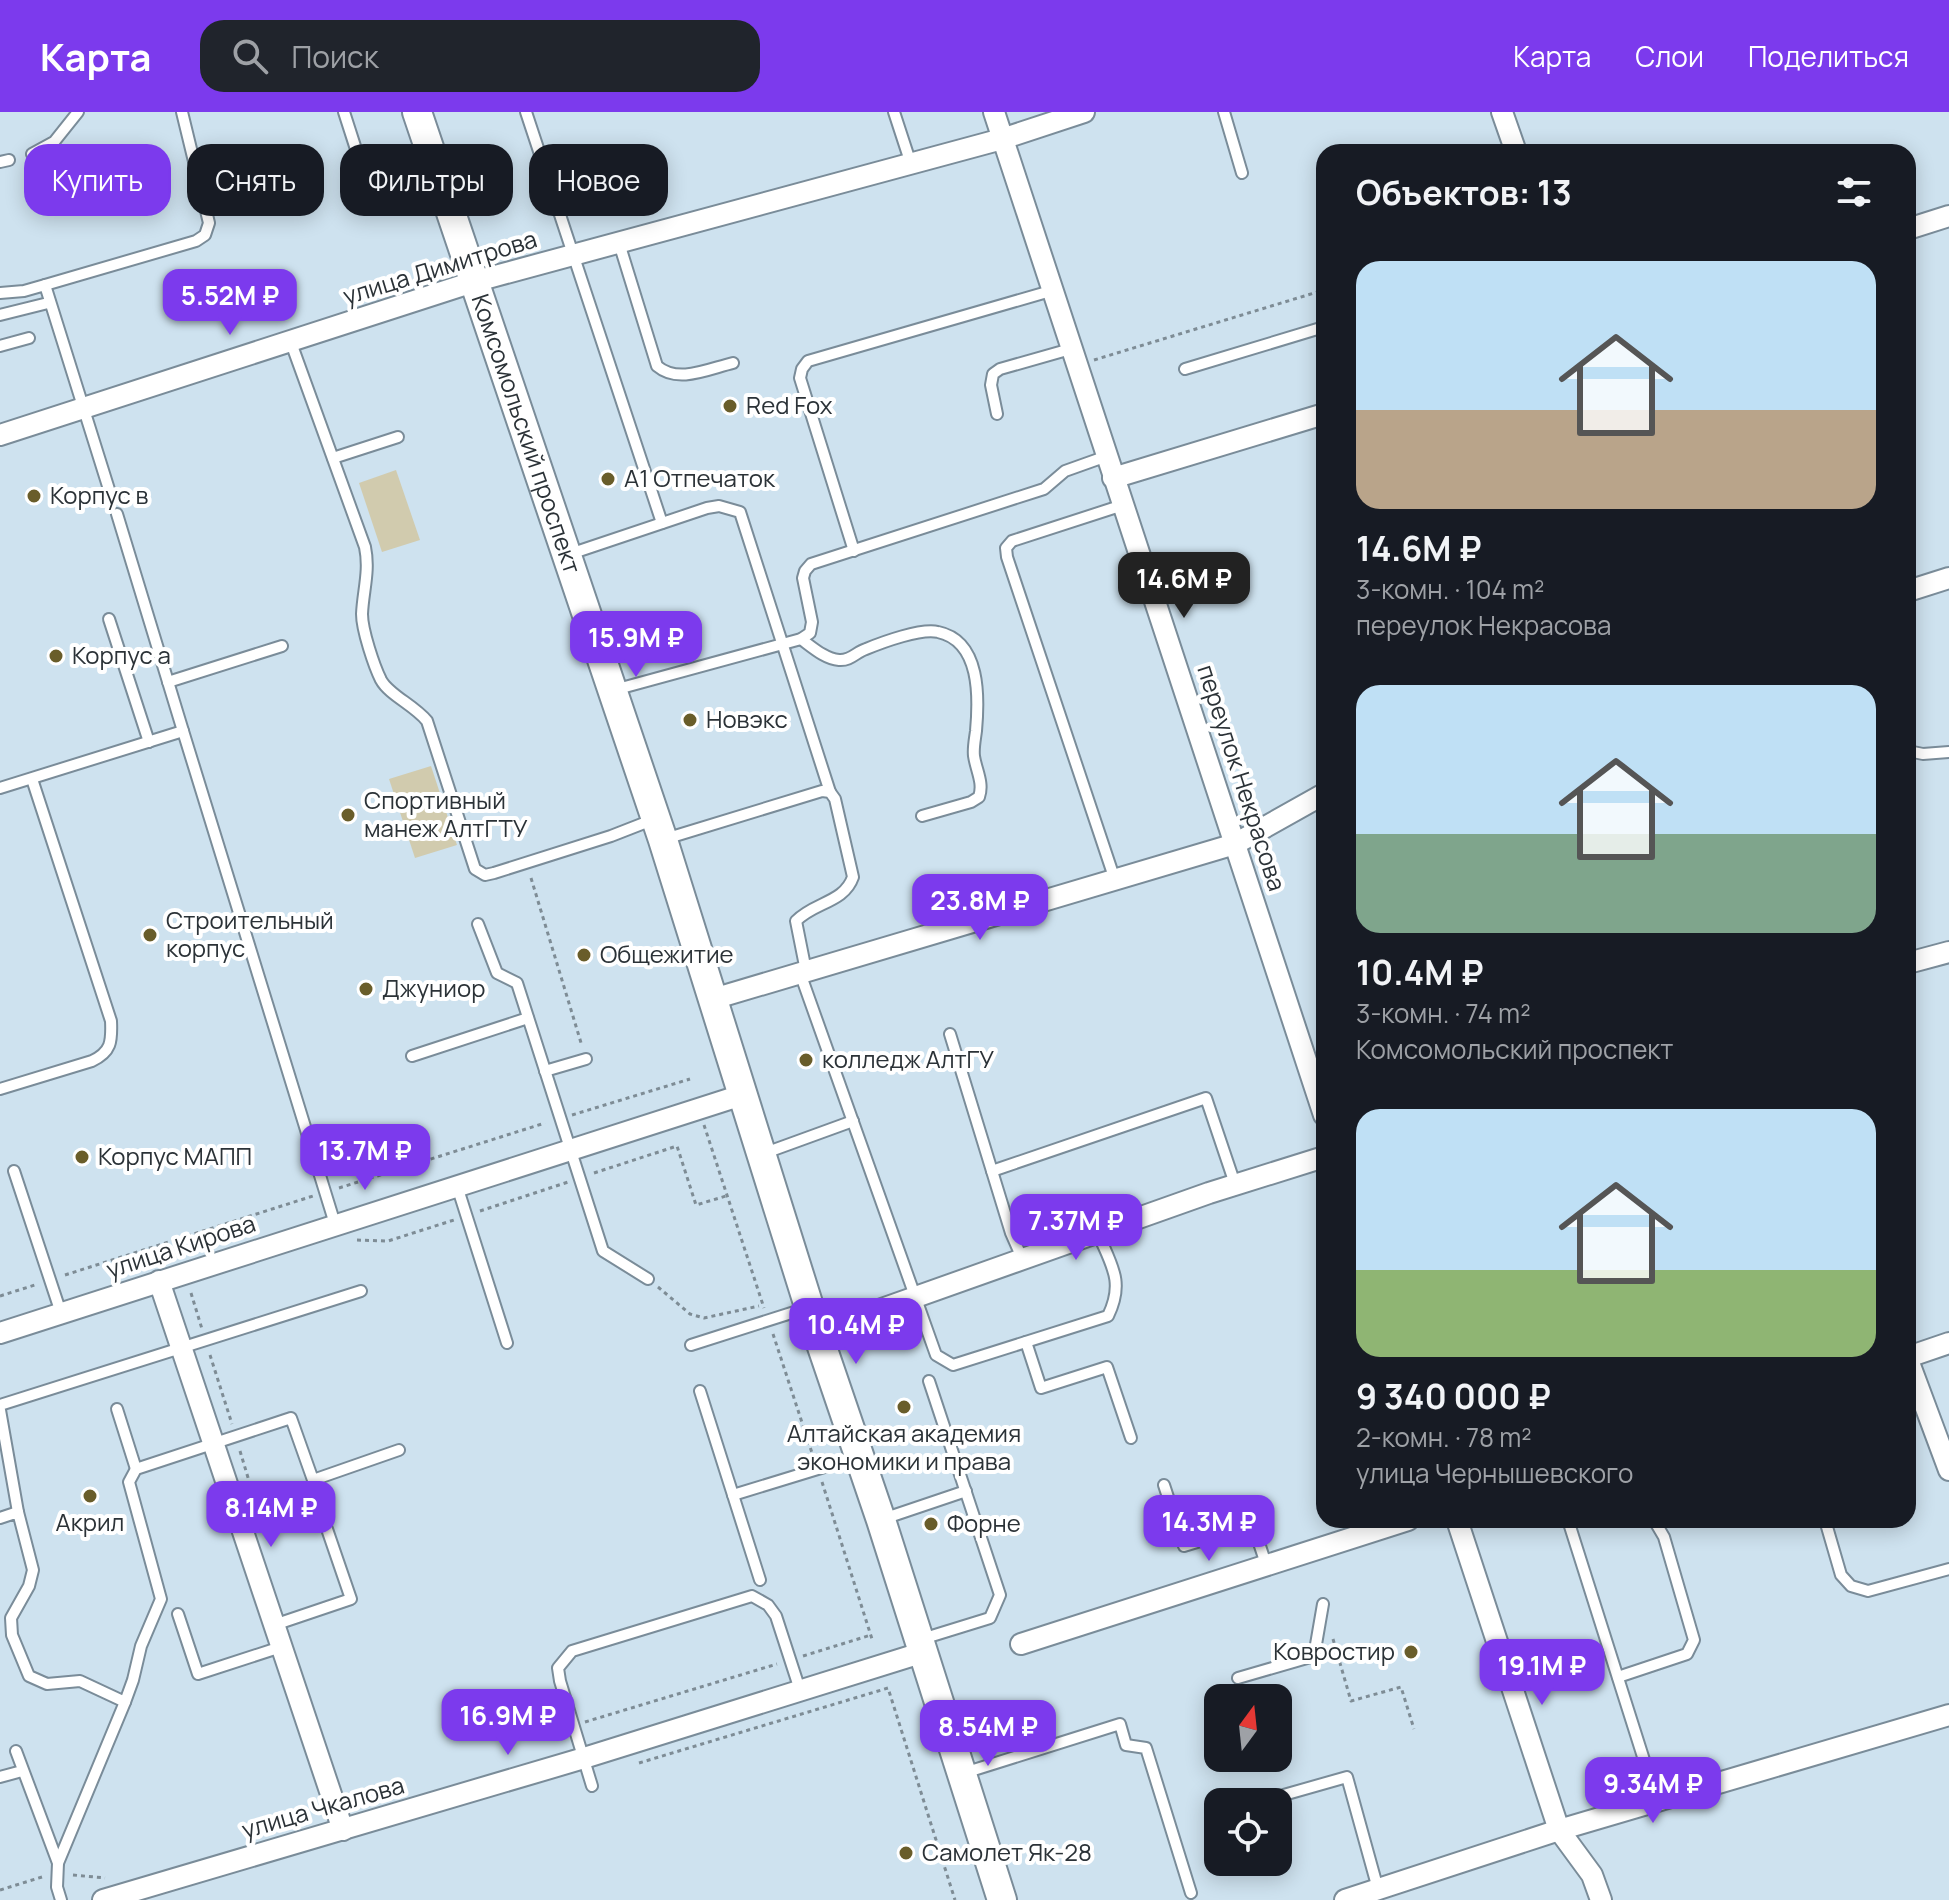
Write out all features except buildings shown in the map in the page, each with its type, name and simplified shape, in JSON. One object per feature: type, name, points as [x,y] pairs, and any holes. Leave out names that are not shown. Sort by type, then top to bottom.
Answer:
[{"type":"main road","name":"Комсомольский проспект","points":[[417,112],[428,144]]},
{"type":"main road","name":"Комсомольский проспект","points":[[451,216],[660,829],[813,1319],[922,1646],[1002,1900]]},
{"type":"street","name":"переулок Некрасова","points":[[994,112],[1316,1091]]},
{"type":"street","name":"улица Димитрова","points":[[0,435],[473,282],[1002,139],[1084,112]]},
{"type":"street","points":[[1502,112],[1513,144]]},
{"type":"street","points":[[1916,226],[1949,216]]},
{"type":"street","points":[[1113,478],[1316,416]]},
{"type":"street","points":[[1916,588],[1949,578]]},
{"type":"street","points":[[713,999],[1235,844],[1316,798]]},
{"type":"street","points":[[1916,961],[1949,952]]},
{"type":"street","name":"улица Кирова","points":[[0,1333],[745,1094]]},
{"type":"street","points":[[813,1319],[914,1297],[1097,1231],[1316,1159]]},
{"type":"street","points":[[159,1281],[343,1830]]},
{"type":"street","points":[[1916,1355],[1949,1343]]},
{"type":"street","points":[[1916,1380],[1949,1470]]},
{"type":"street","points":[[1021,1644],[1384,1528]]},
{"type":"street","points":[[1460,1528],[1559,1830],[1592,1875],[1601,1900]]},
{"type":"street","name":"улица Чкалова","points":[[103,1900],[584,1758],[800,1690],[922,1646]]},
{"type":"street","points":[[1345,1900],[1559,1830],[1949,1715]]},
{"type":"lane","points":[[50,144],[78,112]]},
{"type":"lane","points":[[0,293],[24,291],[196,241],[205,235],[209,223],[182,112]]},
{"type":"lane","points":[[344,112],[354,144]]},
{"type":"lane","points":[[526,112],[662,523]]},
{"type":"lane","points":[[894,112],[911,164]]},
{"type":"lane","points":[[1224,112],[1242,173]]},
{"type":"lane","points":[[619,243],[657,366],[665,373],[676,376],[733,363]]},
{"type":"lane","points":[[45,285],[48,303],[112,499]]},
{"type":"lane","points":[[854,551],[800,378],[808,361],[1054,290]]},
{"type":"lane","points":[[0,315],[48,303]]},
{"type":"lane","points":[[1185,369],[1316,329]]},
{"type":"lane","points":[[0,346],[29,338]]},
{"type":"lane","points":[[290,340],[369,563],[362,617],[382,681],[394,695],[416,708],[427,721],[475,869],[485,875],[611,836],[660,829],[822,791],[830,792]]},
{"type":"lane","points":[[997,414],[991,385],[993,374],[1000,369],[1076,356]]},
{"type":"lane","points":[[333,458],[398,437]]},
{"type":"lane","points":[[612,691],[801,639],[810,633],[812,622],[803,578],[811,564],[1044,489],[1065,471],[1107,456]]},
{"type":"lane","points":[[1115,880],[1006,548],[1012,541],[1123,505]]},
{"type":"lane","points":[[566,555],[719,506],[740,512],[830,792],[835,799],[853,877],[849,888],[839,897],[804,913],[796,921],[803,972],[936,1355],[953,1365],[1108,1316],[1114,1303],[1117,1280],[1097,1231]]},
{"type":"lane","points":[[117,514],[335,1224]]},
{"type":"lane","points":[[109,619],[149,742]]},
{"type":"lane","points":[[801,639],[833,659],[843,660],[863,650],[924,632],[937,632],[953,638],[965,652],[979,688],[974,753],[982,790],[979,797],[971,802],[922,816]]},
{"type":"lane","points":[[168,682],[282,646]]},
{"type":"lane","points":[[0,788],[183,731]]},
{"type":"lane","points":[[1916,753],[1949,752]]},
{"type":"lane","points":[[0,1089],[92,1061],[104,1055],[112,1045],[111,1021],[32,779]]},
{"type":"lane","points":[[478,924],[497,973],[517,983],[603,1251],[648,1279]]},
{"type":"lane","points":[[412,1056],[528,1018]]},
{"type":"lane","points":[[950,1034],[1011,1233],[1022,1258]]},
{"type":"lane","points":[[545,1071],[586,1059]]},
{"type":"lane","points":[[992,1171],[1206,1098],[1235,1184]]},
{"type":"lane","points":[[763,1154],[853,1121]]},
{"type":"lane","points":[[14,1171],[61,1313]]},
{"type":"lane","points":[[457,1186],[507,1343]]},
{"type":"lane","points":[[125,1702],[80,1681],[47,1684],[29,1676],[5,1620],[29,1586],[33,1570],[18,1512],[0,1408],[361,1291]]},
{"type":"lane","points":[[691,1345],[768,1320],[813,1319]]},
{"type":"lane","points":[[1026,1342],[1041,1388],[1107,1367],[1131,1438]]},
{"type":"lane","points":[[922,1646],[990,1618],[1000,1595],[929,1381]]},
{"type":"lane","points":[[700,1391],[760,1580]]},
{"type":"lane","points":[[117,1409],[136,1469]]},
{"type":"lane","points":[[61,1900],[57,1887],[58,1863],[125,1702],[141,1646],[161,1599],[129,1482],[136,1469],[291,1418],[313,1480],[399,1450]]},
{"type":"lane","points":[[733,1495],[860,1456]]},
{"type":"lane","points":[[1164,1485],[1184,1546],[1253,1525],[1267,1567]]},
{"type":"lane","points":[[881,1520],[966,1491]]},
{"type":"lane","points":[[0,1518],[18,1512]]},
{"type":"lane","points":[[1571,1528],[1657,1801]]},
{"type":"lane","points":[[1618,1677],[1687,1654],[1694,1640],[1659,1528]]},
{"type":"lane","points":[[1827,1528],[1841,1575],[1851,1586],[1868,1591],[1949,1569]]},
{"type":"lane","points":[[274,1625],[351,1599],[327,1529]]},
{"type":"lane","points":[[592,1786],[558,1668],[572,1651],[752,1596],[768,1605],[776,1616],[800,1690]]},
{"type":"lane","points":[[1238,1678],[1314,1656],[1323,1604]]},
{"type":"lane","points":[[178,1614],[198,1674],[281,1647]]},
{"type":"lane","points":[[963,1774],[1120,1724],[1126,1745],[1146,1748],[1191,1893]]},
{"type":"lane","points":[[16,1751],[58,1863]]},
{"type":"lane","points":[[0,1777],[22,1771]]},
{"type":"lane","points":[[1292,1793],[1347,1777],[1378,1889]]},
{"type":"path","points":[[1076,356],[1316,292]]},
{"type":"path","points":[[526,862],[586,1059]]},
{"type":"path","points":[[0,1296],[690,1079]]},
{"type":"path","points":[[574,1726],[871,1637],[702,1118]]},
{"type":"path","points":[[648,1279],[690,1314],[704,1318],[763,1306]]},
{"type":"path","points":[[1323,1604],[1351,1701],[1401,1687],[1414,1729]]},
{"type":"path","points":[[634,1764],[888,1688],[955,1900]]},
{"type":"shaded area","points":[[396,470],[420,540],[382,552],[359,483]]},
{"type":"shaded area","points":[[431,766],[457,845],[415,858],[389,779]]},
{"type":"place","name":"Red Fox","points":[[730,406]]},
{"type":"place","name":"А1 Отпечаток","points":[[608,479]]},
{"type":"place","name":"Корпус в","points":[[34,496]]},
{"type":"place","name":"Корпус а","points":[[56,656]]},
{"type":"place","name":"Новэкс","points":[[690,720]]},
{"type":"place","name":"Спортивный манеж АлтГТУ","points":[[348,815]]},
{"type":"place","name":"Строительный корпус","points":[[150,935]]},
{"type":"place","name":"Общежитие","points":[[584,955]]},
{"type":"place","name":"Джуниор","points":[[366,989]]},
{"type":"place","name":"колледж АлтГУ","points":[[806,1060]]},
{"type":"place","name":"Корпус МАПП","points":[[82,1157]]},
{"type":"place","name":"Алтайская академия экономики и права","points":[[904,1407]]},
{"type":"place","name":"Акрил","points":[[90,1496]]},
{"type":"place","name":"Форне","points":[[931,1524]]},
{"type":"place","name":"Ковростир","points":[[1411,1652]]},
{"type":"place","name":"Самолет Як-28","points":[[906,1853]]}]
